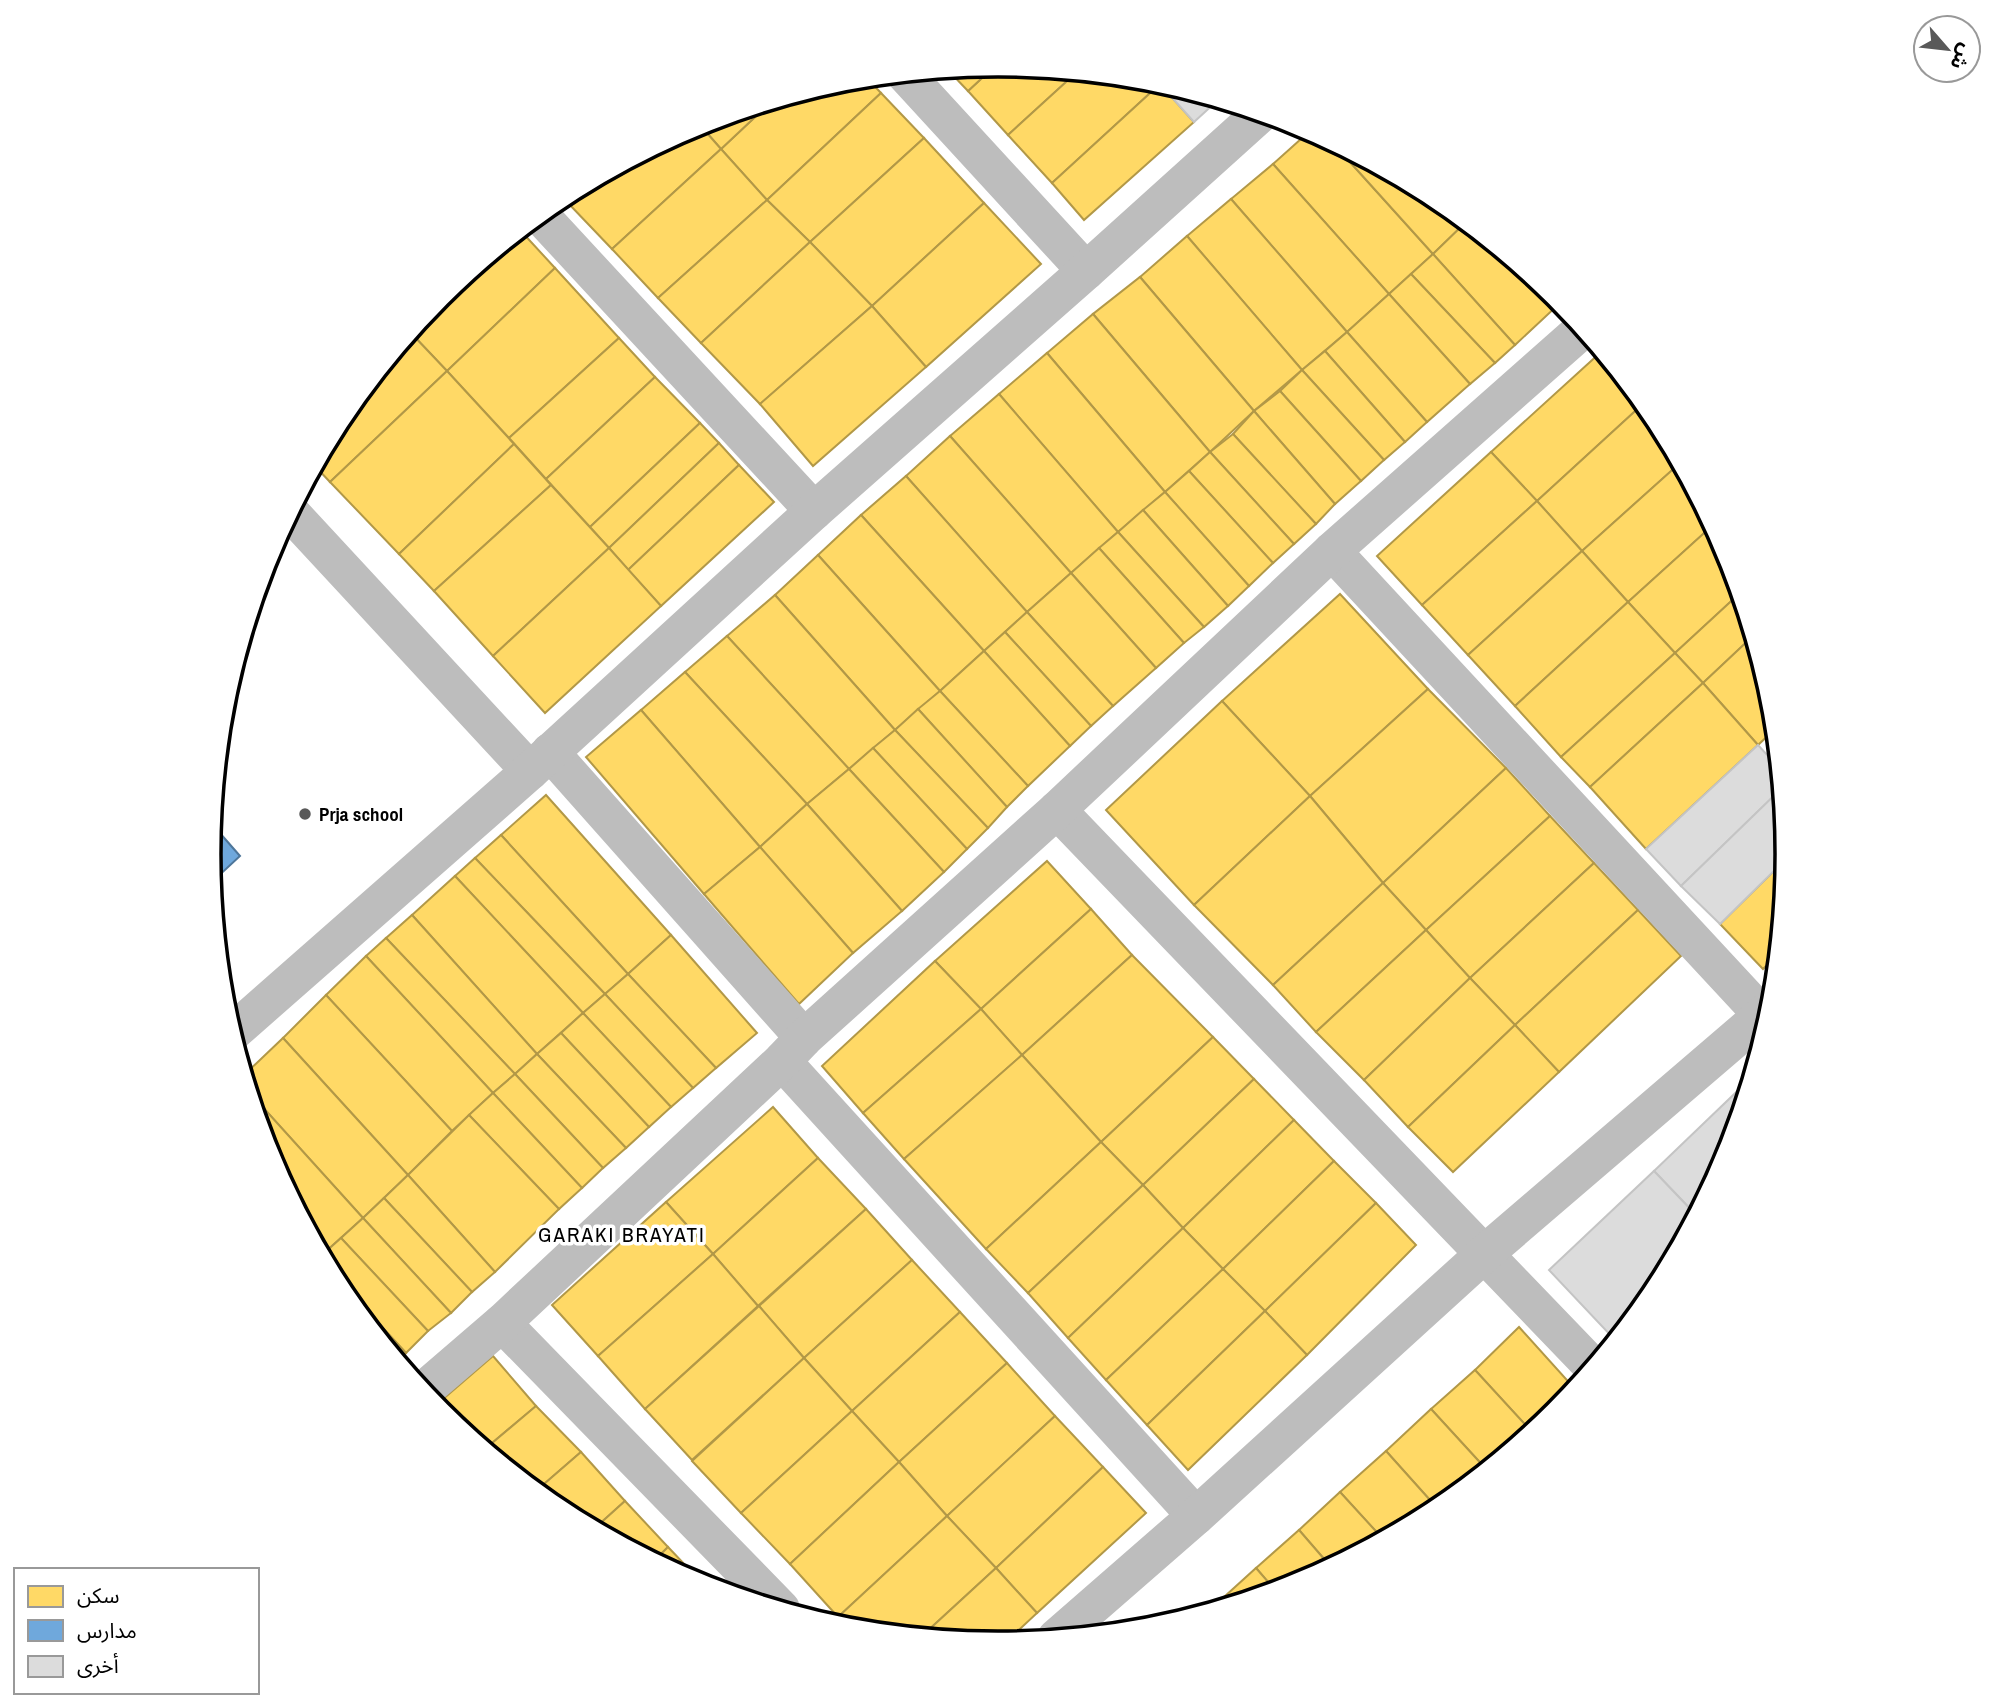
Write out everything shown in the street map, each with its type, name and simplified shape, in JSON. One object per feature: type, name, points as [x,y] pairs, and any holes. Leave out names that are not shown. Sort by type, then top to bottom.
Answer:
[{"type":"street","points":[[913,82],[1086,271]]},
{"type":"street","points":[[240,1026],[540,762],[814,511],[1253,120]]},
{"type":"street","points":[[547,222],[814,511]]},
{"type":"street","points":[[431,1384],[502,1323],[793,1050],[1057,810],[1332,551],[1576,335]]},
{"type":"street","points":[[297,519],[540,762],[1196,1516]]},
{"type":"street","points":[[1332,551],[1760,1006]]},
{"type":"street","points":[[1057,810],[1587,1360]]},
{"type":"street","points":[[1067,1627],[1196,1516],[1483,1255],[1756,1024]]},
{"type":"street","points":[[502,1323],[769,1596]]},
{"type":"building: سكن","points":[[982,78],[1067,81],[1008,135],[968,91]]},
{"type":"building: سكن","points":[[982,78],[968,91],[956,79]]},
{"type":"building: سكن","points":[[1067,81],[1151,92],[1052,183],[1008,135]]},
{"type":"building: سكن","points":[[876,87],[881,93],[767,200],[721,149],[757,115],[846,92]]},
{"type":"building: سكن","points":[[1151,92],[1171,97],[1194,122],[1084,220],[1052,183]]},
{"type":"building: سكن","points":[[881,93],[924,138],[810,242],[767,200]]},
{"type":"building: سكن","points":[[757,115],[721,149],[707,134]]},
{"type":"building: سكن","points":[[707,134],[721,149],[612,249],[570,205],[654,157]]},
{"type":"building: سكن","points":[[924,138],[984,203],[872,306],[810,242]]},
{"type":"building: سكن","points":[[1301,139],[1349,161],[1433,254],[1389,294],[1273,164]]},
{"type":"building: سكن","points":[[721,149],[767,200],[658,298],[612,249]]},
{"type":"building: سكن","points":[[1349,161],[1387,181],[1459,229],[1433,254]]},
{"type":"building: سكن","points":[[1273,164],[1389,294],[1347,332],[1231,199]]},
{"type":"building: سكن","points":[[1231,199],[1347,332],[1302,370],[1187,236]]},
{"type":"building: سكن","points":[[767,200],[810,242],[701,343],[658,298]]},
{"type":"building: سكن","points":[[984,203],[1041,264],[926,367],[872,306]]},
{"type":"building: سكن","points":[[1459,229],[1510,270],[1552,310],[1515,345],[1433,254]]},
{"type":"building: سكن","points":[[1187,236],[1302,370],[1254,411],[1140,277]]},
{"type":"building: سكن","points":[[526,237],[555,268],[447,371],[417,339],[486,270]]},
{"type":"building: سكن","points":[[810,242],[872,306],[760,404],[701,343]]},
{"type":"building: سكن","points":[[1433,254],[1515,345],[1495,363],[1411,274]]},
{"type":"building: سكن","points":[[555,268],[619,338],[509,438],[447,371]]},
{"type":"building: سكن","points":[[1411,274],[1495,363],[1470,384],[1389,294]]},
{"type":"building: سكن","points":[[1140,277],[1254,411],[1210,452],[1093,314]]},
{"type":"building: سكن","points":[[1389,294],[1470,384],[1427,422],[1347,332]]},
{"type":"building: سكن","points":[[872,306],[926,367],[813,466],[760,404]]},
{"type":"building: سكن","points":[[1093,314],[1210,452],[1165,492],[1047,353]]},
{"type":"building: سكن","points":[[1347,332],[1427,422],[1405,442],[1325,351]]},
{"type":"building: سكن","points":[[619,338],[655,377],[546,479],[509,438]]},
{"type":"building: سكن","points":[[417,339],[447,371],[330,482],[321,472],[325,465],[352,422]]},
{"type":"building: سكن","points":[[1325,351],[1405,442],[1384,460],[1302,370]]},
{"type":"building: سكن","points":[[1047,353],[1165,492],[1118,532],[999,394]]},
{"type":"building: سكن","points":[[1595,358],[1636,411],[1537,501],[1491,452]]},
{"type":"building: سكن","points":[[1302,370],[1384,460],[1361,481],[1280,391]]},
{"type":"building: سكن","points":[[447,371],[514,444],[399,554],[330,482]]},
{"type":"building: سكن","points":[[655,377],[700,423],[590,527],[546,479]]},
{"type":"building: سكن","points":[[1280,391],[1361,481],[1335,504],[1254,411]]},
{"type":"building: سكن","points":[[999,394],[1118,532],[1071,573],[950,436]]},
{"type":"building: سكن","points":[[1254,411],[1335,504],[1316,524],[1233,434]]},
{"type":"building: سكن","points":[[1636,411],[1673,469],[1582,551],[1537,501]]},
{"type":"building: سكن","points":[[700,423],[719,443],[609,548],[590,527]]},
{"type":"building: سكن","points":[[1233,434],[1316,524],[1294,544],[1210,452]]},
{"type":"building: سكن","points":[[950,436],[1071,573],[1027,612],[906,476]]},
{"type":"building: سكن","points":[[719,443],[739,465],[628,570],[609,548]]},
{"type":"building: سكن","points":[[514,444],[551,485],[434,591],[399,554]]},
{"type":"building: سكن","points":[[1210,452],[1294,544],[1273,563],[1189,471]]},
{"type":"building: سكن","points":[[1491,452],[1537,501],[1422,605],[1377,556]]},
{"type":"building: سكن","points":[[739,465],[774,502],[661,606],[628,570]]},
{"type":"building: سكن","points":[[1673,469],[1705,532],[1628,602],[1582,551]]},
{"type":"building: سكن","points":[[1189,471],[1273,563],[1249,586],[1165,492]]},
{"type":"building: سكن","points":[[906,476],[1027,612],[984,651],[861,515]]},
{"type":"building: سكن","points":[[551,485],[609,548],[493,656],[434,591]]},
{"type":"building: سكن","points":[[1165,492],[1249,586],[1228,606],[1143,510]]},
{"type":"building: سكن","points":[[1537,501],[1582,551],[1468,655],[1422,605]]},
{"type":"building: سكن","points":[[1143,510],[1228,606],[1204,627],[1118,532]]},
{"type":"building: سكن","points":[[861,515],[984,651],[940,691],[818,555]]},
{"type":"building: سكن","points":[[1118,532],[1204,627],[1184,643],[1099,548]]},
{"type":"building: سكن","points":[[1705,532],[1732,600],[1675,653],[1628,602]]},
{"type":"building: سكن","points":[[609,548],[661,606],[545,713],[493,656]]},
{"type":"building: سكن","points":[[1099,548],[1184,643],[1156,668],[1071,573]]},
{"type":"building: سكن","points":[[1582,551],[1628,602],[1515,706],[1468,655]]},
{"type":"building: سكن","points":[[818,555],[940,691],[895,730],[775,595]]},
{"type":"building: سكن","points":[[1071,573],[1156,668],[1113,706],[1027,612]]},
{"type":"building: سكن","points":[[1340,594],[1428,689],[1310,796],[1222,701]]},
{"type":"building: سكن","points":[[775,595],[895,730],[849,769],[727,636]]},
{"type":"building: سكن","points":[[1732,600],[1746,643],[1703,683],[1675,653]]},
{"type":"building: سكن","points":[[1628,602],[1675,653],[1561,757],[1515,706]]},
{"type":"building: سكن","points":[[1027,612],[1113,706],[1091,726],[1005,632]]},
{"type":"building: سكن","points":[[1005,632],[1091,726],[1070,746],[984,651]]},
{"type":"building: سكن","points":[[727,636],[849,769],[807,804],[685,672]]},
{"type":"building: سكن","points":[[1746,643],[1766,738],[1758,745],[1703,683]]},
{"type":"building: سكن","points":[[984,651],[1070,746],[1028,786],[940,691]]},
{"type":"building: سكن","points":[[1675,653],[1703,683],[1590,787],[1561,757]]},
{"type":"building: سكن","points":[[685,672],[807,804],[760,847],[641,710]]},
{"type":"building: سكن","points":[[1703,683],[1758,745],[1646,849],[1590,787]]},
{"type":"building: سكن","points":[[1428,689],[1506,768],[1383,883],[1310,796]]},
{"type":"building: سكن","points":[[940,691],[1028,786],[1007,807],[918,709]]},
{"type":"building: سكن","points":[[1222,701],[1310,796],[1194,905],[1106,810]]},
{"type":"building: سكن","points":[[918,709],[1007,807],[988,828],[895,730]]},
{"type":"building: سكن","points":[[641,710],[760,847],[704,894],[586,757]]},
{"type":"building: سكن","points":[[895,730],[988,828],[967,849],[873,748]]},
{"type":"building: سكن","points":[[873,748],[967,849],[944,872],[849,769]]},
{"type":"building: سكن","points":[[1506,768],[1550,816],[1426,930],[1383,883]]},
{"type":"building: سكن","points":[[849,769],[944,872],[902,911],[807,804]]},
{"type":"building: سكن","points":[[546,795],[671,935],[628,974],[501,835]]},
{"type":"building: سكن","points":[[1310,796],[1383,883],[1273,985],[1194,905]]},
{"type":"building: سكن","points":[[807,804],[902,911],[853,953],[760,847]]},
{"type":"building: سكن","points":[[1550,816],[1594,863],[1470,978],[1426,930]]},
{"type":"building: سكن","points":[[501,835],[628,974],[605,994],[475,858]]},
{"type":"building: سكن","points":[[760,847],[853,953],[799,1004],[704,894]]},
{"type":"building: سكن","points":[[475,858],[605,994],[583,1013],[455,876]]},
{"type":"building: سكن","points":[[1047,861],[1091,909],[981,1009],[935,961]]},
{"type":"building: سكن","points":[[1594,863],[1638,910],[1515,1025],[1470,978]]},
{"type":"building: سكن","points":[[1774,870],[1768,955],[1763,969],[1720,924]]},
{"type":"building: سكن","points":[[455,876],[583,1013],[537,1054],[412,915]]},
{"type":"building: سكن","points":[[1383,883],[1426,930],[1316,1032],[1273,985]]},
{"type":"building: سكن","points":[[1091,909],[1132,955],[1022,1055],[981,1009]]},
{"type":"building: سكن","points":[[1638,910],[1681,956],[1559,1072],[1515,1025]]},
{"type":"building: سكن","points":[[412,915],[537,1054],[515,1074],[386,938]]},
{"type":"building: سكن","points":[[1426,930],[1470,978],[1364,1080],[1316,1032]]},
{"type":"building: سكن","points":[[671,935],[757,1033],[716,1068],[628,974]]},
{"type":"building: سكن","points":[[386,938],[515,1074],[493,1093],[366,956]]},
{"type":"building: سكن","points":[[1132,955],[1213,1037],[1101,1142],[1022,1055]]},
{"type":"building: سكن","points":[[366,956],[493,1093],[452,1131],[326,995]]},
{"type":"building: سكن","points":[[935,961],[981,1009],[863,1113],[822,1066]]},
{"type":"building: سكن","points":[[628,974],[716,1068],[693,1088],[605,994]]},
{"type":"building: سكن","points":[[1470,978],[1515,1025],[1408,1127],[1364,1080]]},
{"type":"building: سكن","points":[[605,994],[693,1088],[671,1107],[583,1013]]},
{"type":"building: سكن","points":[[326,995],[452,1131],[408,1175],[283,1038]]},
{"type":"building: سكن","points":[[981,1009],[1022,1055],[904,1159],[863,1113]]},
{"type":"building: سكن","points":[[583,1013],[671,1107],[649,1127],[561,1033]]},
{"type":"building: سكن","points":[[1515,1025],[1559,1072],[1453,1172],[1408,1127]]},
{"type":"building: سكن","points":[[561,1033],[649,1127],[626,1148],[537,1054]]},
{"type":"building: سكن","points":[[1213,1037],[1254,1079],[1143,1185],[1101,1142]]},
{"type":"building: سكن","points":[[283,1038],[408,1175],[363,1218],[264,1108],[251,1068]]},
{"type":"building: سكن","points":[[537,1054],[626,1148],[603,1168],[515,1074]]},
{"type":"building: سكن","points":[[1022,1055],[1101,1142],[986,1249],[904,1159]]},
{"type":"building: سكن","points":[[515,1074],[603,1168],[582,1188],[493,1093]]},
{"type":"building: سكن","points":[[1254,1079],[1294,1120],[1183,1228],[1143,1185]]},
{"type":"building: سكن","points":[[493,1093],[582,1188],[559,1209],[469,1115]]},
{"type":"building: سكن","points":[[773,1107],[818,1158],[713,1254],[666,1202]]},
{"type":"building: سكن","points":[[264,1108],[363,1218],[329,1249],[301,1198]]},
{"type":"building: سكن","points":[[469,1115],[559,1209],[495,1272],[408,1175]]},
{"type":"building: سكن","points":[[1294,1120],[1334,1161],[1223,1269],[1183,1228]]},
{"type":"building: سكن","points":[[1101,1142],[1143,1185],[1028,1293],[986,1249]]},
{"type":"building: سكن","points":[[818,1158],[866,1209],[758,1306],[713,1254]]},
{"type":"building: سكن","points":[[1334,1161],[1376,1203],[1265,1311],[1223,1269]]},
{"type":"building: سكن","points":[[408,1175],[495,1272],[472,1292],[384,1198]]},
{"type":"building: سكن","points":[[1143,1185],[1183,1228],[1068,1338],[1028,1293]]},
{"type":"building: سكن","points":[[384,1198],[472,1292],[451,1313],[363,1218]]},
{"type":"building: سكن","points":[[666,1202],[713,1254],[598,1356],[552,1305]]},
{"type":"building: سكن","points":[[1376,1203],[1416,1245],[1307,1355],[1265,1311]]},
{"type":"building: سكن","points":[[866,1209],[912,1260],[804,1358],[759,1306]]},
{"type":"building: سكن","points":[[363,1218],[451,1313],[428,1331],[341,1238]]},
{"type":"building: سكن","points":[[1183,1228],[1223,1269],[1106,1380],[1068,1338]]},
{"type":"building: سكن","points":[[341,1238],[428,1331],[406,1353],[382,1327],[329,1249]]},
{"type":"building: سكن","points":[[713,1254],[758,1306],[645,1409],[598,1356]]},
{"type":"building: سكن","points":[[912,1260],[960,1312],[852,1411],[804,1358]]},
{"type":"building: سكن","points":[[1223,1269],[1265,1311],[1147,1425],[1106,1380]]},
{"type":"building: سكن","points":[[759,1306],[804,1358],[692,1460],[645,1409]]},
{"type":"building: سكن","points":[[1265,1311],[1307,1355],[1188,1470],[1147,1425]]},
{"type":"building: سكن","points":[[960,1312],[1007,1363],[899,1462],[852,1411]]},
{"type":"building: سكن","points":[[1519,1327],[1568,1381],[1525,1424],[1475,1370]]},
{"type":"building: سكن","points":[[383,1328],[406,1353],[405,1354]]},
{"type":"building: سكن","points":[[493,1356],[536,1406],[492,1443],[444,1398]]},
{"type":"building: سكن","points":[[804,1358],[852,1411],[741,1513],[692,1461]]},
{"type":"building: سكن","points":[[1007,1363],[1055,1416],[947,1516],[899,1462]]},
{"type":"building: سكن","points":[[1475,1370],[1525,1424],[1480,1463],[1431,1409]]},
{"type":"building: سكن","points":[[536,1406],[581,1452],[544,1484],[492,1443]]},
{"type":"building: سكن","points":[[1431,1409],[1480,1463],[1430,1500],[1386,1451]]},
{"type":"building: سكن","points":[[852,1411],[899,1462],[790,1564],[741,1513]]},
{"type":"building: سكن","points":[[1055,1416],[1103,1467],[996,1568],[947,1516]]},
{"type":"building: سكن","points":[[1386,1451],[1430,1500],[1377,1532],[1340,1492]]},
{"type":"building: سكن","points":[[581,1452],[625,1501],[601,1522],[544,1484]]},
{"type":"building: سكن","points":[[899,1462],[947,1516],[840,1615],[835,1613],[790,1564]]},
{"type":"building: سكن","points":[[1103,1467],[1146,1513],[1037,1613],[996,1568]]},
{"type":"building: سكن","points":[[1340,1492],[1377,1532],[1324,1559],[1299,1530]]},
{"type":"building: سكن","points":[[625,1501],[668,1547],[661,1554],[601,1522]]},
{"type":"building: سكن","points":[[947,1516],[996,1568],[931,1627],[840,1615]]},
{"type":"building: سكن","points":[[1299,1530],[1324,1559],[1268,1582],[1256,1568]]},
{"type":"building: سكن","points":[[668,1547],[685,1565],[661,1554]]},
{"type":"building: سكن","points":[[996,1568],[1037,1613],[1019,1630],[931,1627]]},
{"type":"building: سكن","points":[[1256,1568],[1268,1582],[1248,1590],[1223,1598]]},
{"type":"building: مدارس","points":[[222,835],[240,856],[222,873]]},
{"type":"building: أخرى","points":[[1171,97],[1211,107],[1194,122]]},
{"type":"building: أخرى","points":[[1758,745],[1768,756],[1772,797],[1681,886],[1646,849]]},
{"type":"building: أخرى","points":[[1772,797],[1774,870],[1720,924],[1681,886]]},
{"type":"building: أخرى","points":[[1738,1090],[1716,1151],[1690,1208],[1654,1171]]},
{"type":"building: أخرى","points":[[1654,1171],[1690,1208],[1644,1286],[1609,1333],[1549,1270]]},
{"type":"place","name":"Prja school","points":[[305,814]]},
{"type":"district","name":"GARAKI BRAYATI","points":[[622,1235]]}]
